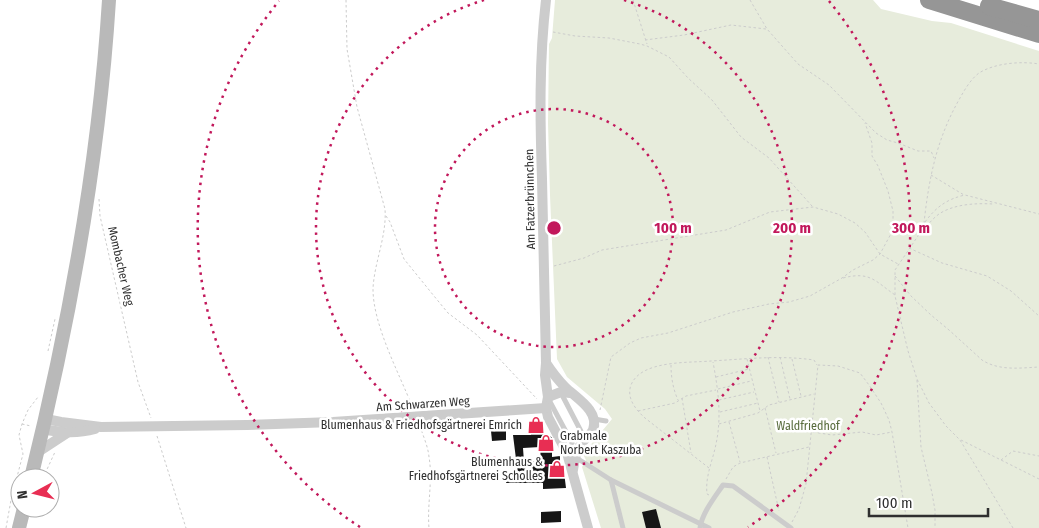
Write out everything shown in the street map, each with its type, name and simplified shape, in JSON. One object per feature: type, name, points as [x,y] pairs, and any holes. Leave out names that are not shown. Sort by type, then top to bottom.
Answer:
[{"type":"highway","points":[[929,0],[1039,34]]},
{"type":"highway","points":[[969,0],[1039,20]]},
{"type":"main road","points":[[34,468],[73,290],[88,199],[103,73],[108,0]]},
{"type":"street","name":"Am Fatzerbrünnchen","points":[[546,0],[542,31],[541,134],[545,375],[548,397],[546,408]]},
{"type":"street","points":[[546,363],[559,380],[565,392],[595,415],[592,432],[580,442],[572,455]]},
{"type":"street","points":[[548,397],[565,392]]},
{"type":"street","name":"Am Schwarzen Weg","points":[[44,424],[61,422],[101,427],[333,422],[546,408]]},
{"type":"street","points":[[546,408],[551,424],[572,455],[573,470],[588,528]]},
{"type":"street","name":"Am Schwarzen Weg","points":[[44,424],[68,433]]},
{"type":"street","name":"Am Schwarzen Weg","points":[[38,452],[68,433],[101,427]]},
{"type":"street","points":[[561,440],[580,442]]},
{"type":"lane","points":[[565,392],[580,442]]},
{"type":"lane","points":[[548,397],[580,442]]},
{"type":"lane","points":[[595,415],[606,421]]},
{"type":"lane","points":[[572,455],[611,480],[701,526],[709,528]]},
{"type":"lane","points":[[611,480],[623,528]]},
{"type":"lane","points":[[701,526],[714,498],[723,485],[733,486],[789,528]]},
{"type":"path","points":[[346,0],[347,49],[357,107],[386,215],[373,288],[375,304],[379,324],[417,417],[429,456],[429,528]]},
{"type":"path","points":[[633,0],[647,46]]},
{"type":"path","points":[[750,0],[767,29],[798,64],[829,85],[876,133],[887,140],[898,142],[918,151],[931,151],[934,160]]},
{"type":"path","points":[[645,40],[684,35],[731,24],[767,29]]},
{"type":"path","points":[[542,31],[609,38],[647,46],[662,53],[677,64],[688,78],[712,100],[734,130],[769,158],[813,207]]},
{"type":"path","points":[[924,223],[930,175],[934,160],[946,124],[966,87],[978,74],[992,67],[1024,63],[1039,64]]},
{"type":"path","points":[[595,415],[601,410],[603,403],[611,357],[630,342],[668,333],[733,312],[799,300],[821,290],[880,254],[893,230],[893,212],[888,190],[877,163],[872,156],[872,143],[865,123]]},
{"type":"path","points":[[930,175],[965,195],[1039,214]]},
{"type":"path","name":"Mombacher Weg","points":[[99,193],[100,216],[138,382],[186,528]]},
{"type":"path","points":[[918,236],[924,223],[941,204],[965,195]]},
{"type":"path","points":[[935,528],[935,510],[921,447],[917,379],[896,296],[894,276],[898,264],[908,248],[933,219],[948,209],[968,205],[995,204]]},
{"type":"path","points":[[544,267],[573,262],[602,250],[616,247],[726,230],[770,212],[813,207],[838,214],[855,223],[865,232],[880,254],[898,264]]},
{"type":"path","points":[[386,215],[404,259],[441,305],[455,319],[477,335],[546,408]]},
{"type":"path","points":[[908,248],[942,263],[987,276],[1011,292],[1039,316]]},
{"type":"path","points":[[842,278],[853,275],[875,279],[896,296]]},
{"type":"path","points":[[894,276],[931,315],[988,364],[1001,368],[1039,367]]},
{"type":"path","points":[[47,358],[56,312]]},
{"type":"path","points":[[768,357],[779,402]]},
{"type":"path","points":[[709,468],[638,411],[630,398],[630,387],[636,377],[646,370],[671,364],[768,357],[814,360],[818,365],[806,484],[799,509],[789,528]]},
{"type":"path","points":[[780,357],[791,399]]},
{"type":"path","points":[[746,358],[760,412]]},
{"type":"path","points":[[792,358],[802,397]]},
{"type":"path","points":[[712,361],[720,412],[706,494],[714,498]]},
{"type":"path","points":[[671,364],[673,384],[678,401]]},
{"type":"path","points":[[818,365],[849,368],[860,373],[881,403],[892,432],[908,528]]},
{"type":"path","points":[[716,377],[749,369]]},
{"type":"path","points":[[917,379],[934,411],[960,440],[1013,528]]},
{"type":"path","points":[[638,411],[674,403],[686,396],[752,380]]},
{"type":"path","points":[[718,400],[755,391]]},
{"type":"path","points":[[6,528],[10,500],[24,454],[20,435],[22,424],[39,393]]},
{"type":"path","points":[[718,424],[750,416],[760,412],[769,405],[815,393]]},
{"type":"path","points":[[682,398],[691,454]]},
{"type":"path","points":[[720,412],[758,403]]},
{"type":"path","points":[[765,408],[776,454]]},
{"type":"path","points":[[729,422],[740,463]]},
{"type":"path","points":[[812,432],[832,435],[862,432],[876,435],[892,432]]},
{"type":"path","points":[[960,440],[1039,479]]},
{"type":"path","points":[[723,485],[733,467],[740,463],[810,447]]},
{"type":"path","points":[[47,468],[56,451]]},
{"type":"path","points":[[1001,460],[1013,451],[1039,456]]},
{"type":"path","points":[[767,457],[782,521]]},
{"type":"green space","name":"Waldfriedhof","points":[[555,0],[873,0],[881,9],[932,21],[951,23],[1039,51],[1039,528],[601,528],[582,467],[586,460],[583,454],[612,419],[605,409],[567,377],[557,359],[548,123],[549,44],[552,38]]},
{"type":"building","points":[[531,421],[540,421],[544,429],[544,436],[552,438],[552,457],[560,456],[566,488],[543,489],[543,483],[506,483],[506,475],[518,475],[513,435],[531,435]],"holes":[[[540,447],[541,461],[524,462],[523,448]]]},
{"type":"building","points":[[506,430],[506,440],[492,441],[491,431]]},
{"type":"building","points":[[656,509],[661,528],[646,528],[642,512]]},
{"type":"building","points":[[561,511],[561,522],[541,523],[541,512]]},
{"type":"place","name":"Blumenhaus & Friedhofsgärtnerei Emrich","points":[[536,425]]},
{"type":"place","name":"Grabmale Norbert Kaszuba","points":[[546,443]]},
{"type":"place","name":"Blumenhaus & Friedhofsgärtnerei Scholles","points":[[557,469]]}]
